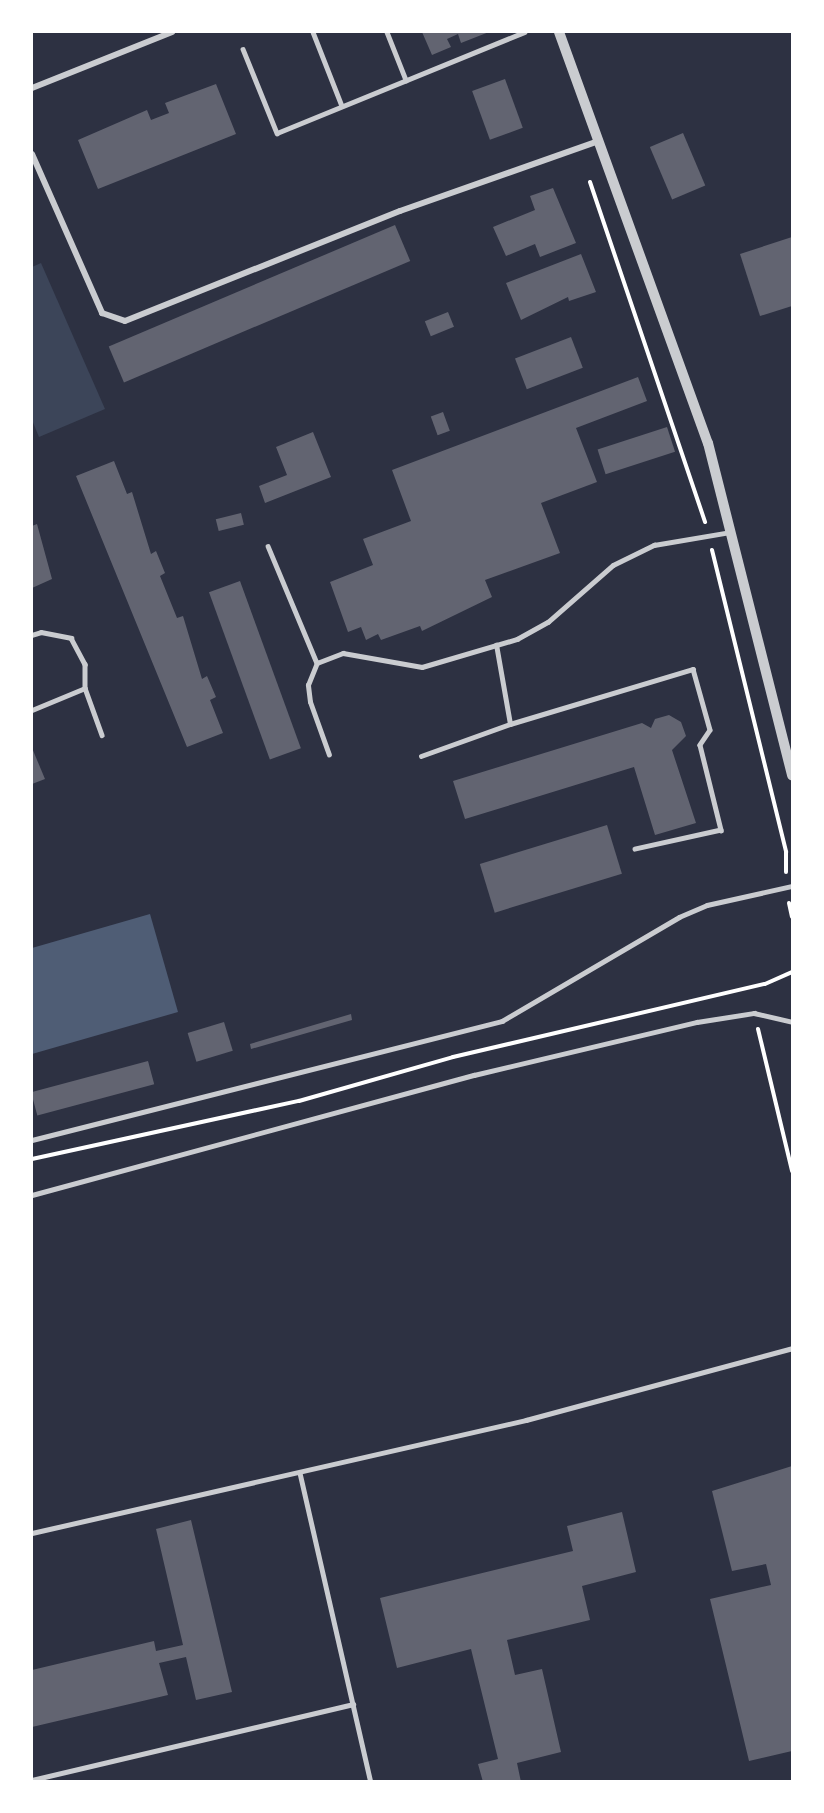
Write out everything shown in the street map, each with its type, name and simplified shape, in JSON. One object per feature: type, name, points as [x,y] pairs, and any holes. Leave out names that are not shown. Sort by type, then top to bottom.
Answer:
[{"type":"street","points":[[32,88],[172,32]]},
{"type":"street","points":[[559,32],[708,443],[733,532],[792,776]]},
{"type":"street","points":[[32,154],[102,313],[125,321],[400,211],[599,141]]},
{"type":"lane","points":[[313,32],[342,106]]},
{"type":"lane","points":[[387,32],[406,80]]},
{"type":"lane","points":[[243,49],[277,133],[524,32]]},
{"type":"lane","points":[[317,663],[344,653],[422,667],[496,645],[548,621],[613,565],[654,545],[708,534],[733,532]]},
{"type":"lane","points":[[268,546],[317,663],[308,686],[310,702],[329,755]]},
{"type":"lane","points":[[32,635],[41,632],[71,638],[85,664],[85,688],[102,735]]},
{"type":"lane","points":[[496,645],[510,724]]},
{"type":"lane","points":[[422,756],[510,724],[693,669],[710,730],[700,745],[721,830],[635,849]]},
{"type":"lane","points":[[32,710],[85,688]]},
{"type":"lane","points":[[32,1140],[502,1021],[679,917],[707,905],[792,885]]},
{"type":"lane","points":[[32,1195],[474,1075],[697,1022],[754,1013],[792,1022]]},
{"type":"lane","points":[[32,1533],[300,1473],[792,1348]]},
{"type":"lane","points":[[300,1473],[371,1782]]},
{"type":"lane","points":[[32,1780],[353,1704]]},
{"type":"path","points":[[578,148],[708,534],[786,852],[786,887],[792,917]]},
{"type":"path","points":[[32,1159],[299,1101],[453,1057],[765,984],[792,972]]},
{"type":"path","points":[[761,1038],[792,1171]]},
{"type":"shaded area","points":[[41,263],[105,409],[39,437],[32,420],[32,267]]},
{"type":"shaded area","points":[[150,914],[178,1012],[32,1054],[32,948]]},
{"type":"building","points":[[422,32],[489,32],[461,43],[458,34],[447,39],[451,47],[432,55]]},
{"type":"building","points":[[505,79],[523,128],[490,140],[472,91]]},
{"type":"building","points":[[216,84],[236,134],[98,189],[78,140],[147,110],[151,120],[169,113],[165,103]]},
{"type":"building","points":[[683,133],[705,185],[672,200],[650,147]]},
{"type":"building","points":[[553,188],[576,243],[540,257],[535,244],[506,256],[493,227],[535,210],[530,196]]},
{"type":"building","points":[[395,225],[410,261],[124,382],[109,347]]},
{"type":"building","points":[[792,237],[792,306],[760,316],[740,254]]},
{"type":"building","points":[[581,254],[596,292],[569,301],[568,297],[521,320],[506,283]]},
{"type":"building","points":[[448,312],[454,327],[431,336],[425,321]]},
{"type":"building","points":[[571,337],[583,368],[527,389],[515,359]]},
{"type":"building","points":[[638,377],[647,401],[576,428],[597,482],[541,503],[560,553],[485,580],[492,597],[422,631],[420,626],[381,640],[378,634],[366,640],[361,627],[348,632],[330,582],[373,565],[363,539],[411,521],[392,470]]},
{"type":"building","points":[[443,412],[450,431],[438,435],[431,416]]},
{"type":"building","points":[[667,427],[675,452],[606,474],[598,450]]},
{"type":"building","points":[[313,432],[331,477],[265,503],[259,486],[287,475],[276,447]]},
{"type":"building","points":[[114,461],[127,494],[132,492],[151,554],[156,551],[165,573],[160,576],[177,618],[183,616],[202,679],[207,676],[216,697],[210,700],[223,733],[187,747],[76,476]]},
{"type":"building","points":[[241,513],[244,525],[219,531],[216,519]]},
{"type":"building","points":[[37,524],[52,579],[32,588],[32,526]]},
{"type":"building","points":[[240,581],[301,748],[270,760],[209,592]]},
{"type":"building","points":[[669,715],[681,722],[686,736],[672,750],[696,823],[655,835],[634,767],[465,819],[453,781],[642,723],[651,728],[655,719]]},
{"type":"building","points":[[32,748],[45,779],[32,784]]},
{"type":"building","points":[[607,825],[622,874],[495,913],[480,864]]},
{"type":"building","points":[[351,1014],[352,1020],[251,1049],[250,1044]]},
{"type":"building","points":[[224,1022],[233,1051],[196,1062],[188,1033]]},
{"type":"building","points":[[148,1061],[154,1084],[37,1115],[32,1092]]},
{"type":"building","points":[[792,1466],[792,1751],[749,1761],[710,1599],[771,1585],[766,1564],[732,1571],[712,1491]]},
{"type":"building","points":[[622,1512],[636,1572],[582,1586],[590,1620],[507,1640],[515,1675],[542,1669],[561,1752],[517,1763],[521,1782],[483,1782],[478,1764],[498,1759],[471,1649],[397,1668],[380,1598],[573,1551],[567,1526]]},
{"type":"building","points":[[191,1520],[232,1692],[196,1700],[186,1657],[159,1663],[168,1695],[32,1727],[32,1670],[154,1641],[156,1651],[183,1645],[156,1529]]}]
